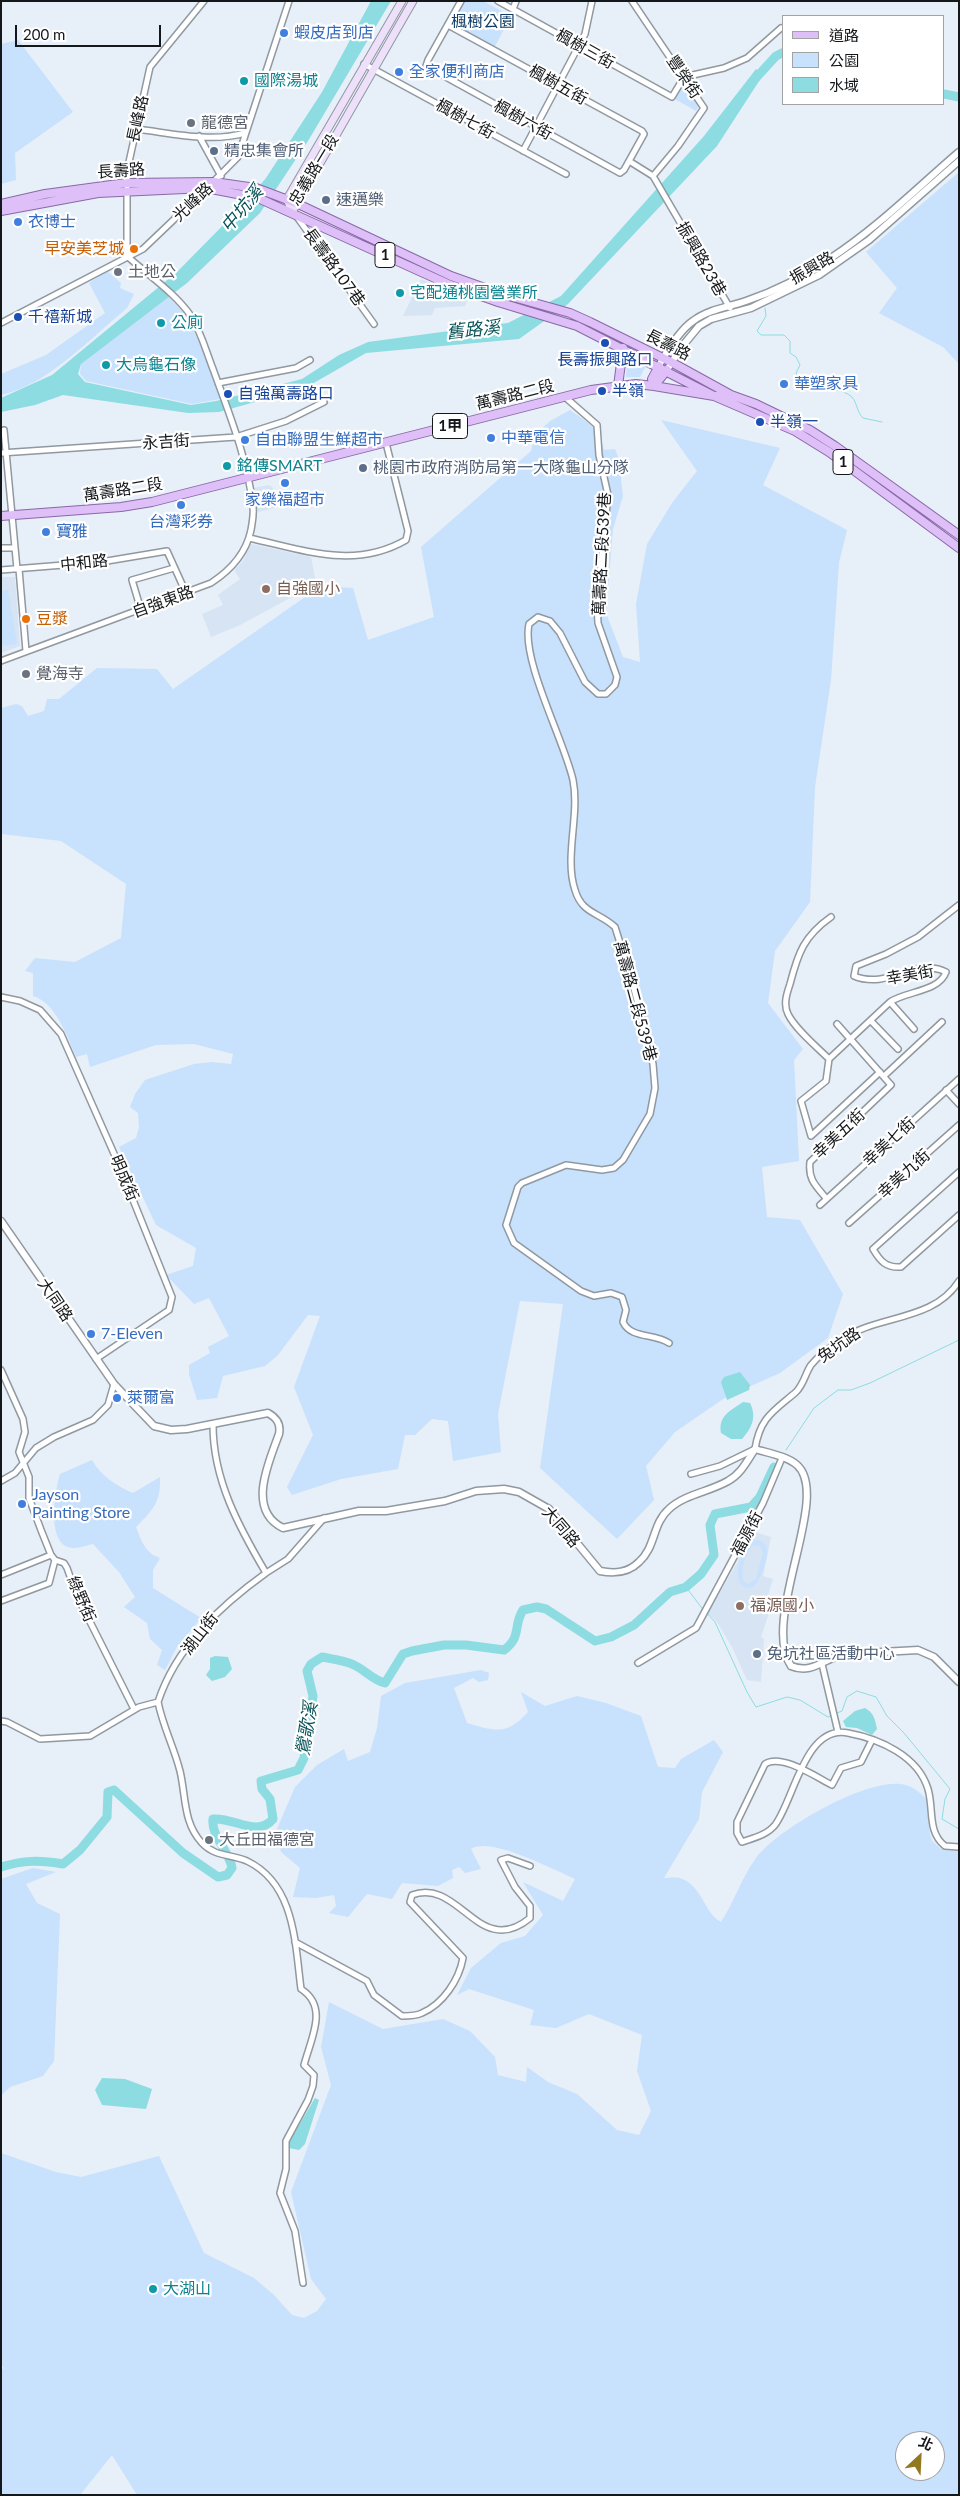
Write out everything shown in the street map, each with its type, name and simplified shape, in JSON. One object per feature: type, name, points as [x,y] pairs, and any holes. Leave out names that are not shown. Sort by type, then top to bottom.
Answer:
[{"type":"main road","name":"忠義路一段","points":[[292,212],[287,199],[402,1]]},
{"type":"main road","name":"忠義路一段","points":[[292,212],[413,1]]},
{"type":"main road","name":"長壽路","points":[[1,204],[98,193],[126,187],[214,182],[244,190]]},
{"type":"main road","name":"長壽路","points":[[126,187],[244,190]]},
{"type":"main road","name":"1","points":[[244,190],[277,195],[296,203]]},
{"type":"main road","name":"1","points":[[244,190],[292,212]]},
{"type":"main road","name":"長壽路","points":[[1,211],[28,201]]},
{"type":"main road","name":"長壽路","points":[[296,203],[451,276],[499,294],[570,313],[667,360],[731,394]]},
{"type":"main road","name":"長壽路","points":[[292,212],[448,284],[588,331],[663,368],[714,396]]},
{"type":"main road","points":[[618,386],[623,348]]},
{"type":"main road","points":[[654,386],[663,368]]},
{"type":"main road","name":"萬壽路二段","points":[[1,516],[137,505],[565,397],[618,386],[654,386],[714,396],[763,416],[829,452],[959,548]]},
{"type":"main road","name":"萬壽路二段","points":[[714,396],[731,394],[783,416],[810,430],[959,535]]},
{"type":"street","name":"長峰路","points":[[127,256],[126,187],[136,129],[150,67],[204,1]]},
{"type":"street","name":"光峰路","points":[[1,323],[143,249],[221,176],[238,157],[289,1]]},
{"type":"street","points":[[448,25],[460,1]]},
{"type":"street","name":"楓樹三街","points":[[498,1],[672,97],[684,77]]},
{"type":"street","points":[[512,9],[516,1]]},
{"type":"street","points":[[524,151],[580,46],[588,23],[592,1]]},
{"type":"street","name":"豐榮街","points":[[632,1],[704,108],[678,146],[653,176]]},
{"type":"street","name":"楓樹六街","points":[[448,25],[426,66],[620,173],[629,162]]},
{"type":"street","name":"楓樹五街","points":[[448,25],[642,131],[644,134],[629,162]]},
{"type":"street","points":[[684,77],[724,68],[747,58],[781,28]]},
{"type":"street","name":"楓樹七街","points":[[364,64],[566,174]]},
{"type":"street","points":[[136,129],[225,137],[245,133]]},
{"type":"street","points":[[199,136],[207,155],[221,176]]},
{"type":"street","name":"振興路","points":[[663,368],[689,324],[711,311],[779,287],[831,258],[878,223],[959,152]]},
{"type":"street","name":"振興路","points":[[667,360],[695,328],[711,319],[767,301],[812,279],[851,254],[959,161]]},
{"type":"street","points":[[629,162],[653,176]]},
{"type":"street","name":"振興路23巷","points":[[653,176],[733,313]]},
{"type":"street","name":"長壽路107巷","points":[[292,212],[374,324]]},
{"type":"street","name":"自強東路","points":[[1,661],[211,583],[230,569],[243,551],[249,538],[253,511],[236,436],[221,390],[193,320],[156,279],[127,256]]},
{"type":"street","points":[[218,383],[296,368],[310,360]]},
{"type":"street","name":"萬壽路二段539巷","points":[[565,397],[597,425],[599,455],[608,495],[597,604],[598,623],[617,677],[615,685],[606,694],[598,694],[585,682],[560,633],[550,620],[538,618],[529,624],[526,635],[572,778],[576,812],[573,851],[574,889],[588,911],[615,926],[653,1064],[655,1088],[650,1114],[623,1160],[607,1170],[566,1165],[522,1183],[518,1188],[506,1225],[514,1243],[582,1291],[594,1296],[611,1293],[622,1297],[626,1310],[623,1322],[628,1330],[636,1334],[656,1336],[669,1343]]},
{"type":"street","name":"永吉街","points":[[4,453],[236,436],[286,421],[324,402]]},
{"type":"street","points":[[4,430],[4,453],[26,651]]},
{"type":"street","points":[[249,538],[304,550],[352,557],[380,553],[406,540],[408,531],[386,443]]},
{"type":"street","points":[[1,548],[15,548]]},
{"type":"street","name":"中和路","points":[[1,570],[101,562],[167,551],[174,568]]},
{"type":"street","points":[[141,610],[132,580],[174,568],[186,593]]},
{"type":"street","name":"幸美街","points":[[829,1059],[890,1002],[899,996],[933,986],[944,979],[946,972],[934,968],[877,981],[868,981],[854,976],[856,966],[886,954],[918,937],[959,905]]},
{"type":"street","points":[[831,917],[812,933],[798,954],[786,995],[786,1006],[793,1020],[829,1059],[825,1075],[826,1081],[801,1101],[810,1136],[942,1022]]},
{"type":"street","name":"明成街","points":[[1,997],[26,1003],[40,1010],[61,1034],[119,1165],[172,1297],[169,1310],[96,1359]]},
{"type":"street","points":[[890,1002],[914,1029]]},
{"type":"street","points":[[871,1021],[898,1049]]},
{"type":"street","points":[[836,1024],[882,1074]]},
{"type":"street","name":"幸美五街","points":[[826,1198],[811,1182],[809,1174],[810,1162],[891,1085],[882,1074]]},
{"type":"street","name":"幸美七街","points":[[820,1205],[959,1079]]},
{"type":"street","points":[[946,1090],[959,1104]]},
{"type":"street","name":"幸美九街","points":[[849,1223],[959,1126]]},
{"type":"street","points":[[959,1172],[873,1249],[880,1260],[891,1267],[901,1267],[959,1215]]},
{"type":"street","name":"大同路","points":[[1,1221],[114,1384],[154,1426],[171,1430],[213,1425],[268,1413],[274,1416],[281,1428],[262,1492],[268,1513],[278,1526],[283,1528],[359,1511],[386,1511],[445,1501],[476,1492],[504,1489],[519,1492],[549,1508],[600,1571],[612,1574],[624,1572],[639,1562],[651,1548],[659,1519],[670,1508],[693,1495],[729,1480],[742,1469],[755,1449]]},
{"type":"street","name":"兔坑路","points":[[755,1449],[762,1424],[767,1416],[798,1390],[811,1365],[825,1352],[862,1328],[914,1314],[946,1296],[959,1281]]},
{"type":"street","name":"綠野街","points":[[1,1370],[23,1419],[25,1432],[19,1452],[29,1477],[29,1498],[51,1555],[55,1560],[64,1562],[77,1596],[134,1709]]},
{"type":"street","points":[[1,1481],[25,1464],[36,1448],[98,1415],[108,1405],[114,1384]]},
{"type":"street","points":[[213,1425],[215,1459],[232,1511],[266,1573]]},
{"type":"street","points":[[691,1474],[720,1466],[755,1449],[796,1464],[802,1470],[806,1478],[807,1500],[792,1574],[784,1634],[784,1651],[790,1666],[810,1669],[836,1655],[918,1650],[934,1657],[959,1682]]},
{"type":"street","name":"福源街","points":[[638,1663],[696,1628],[763,1503],[782,1458]]},
{"type":"street","name":"湖山街","points":[[158,1702],[176,1665],[201,1628],[237,1594],[288,1559],[325,1518]]},
{"type":"street","points":[[1,1575],[51,1555]]},
{"type":"street","points":[[1,1601],[48,1583],[55,1560]]},
{"type":"street","points":[[822,1664],[838,1732]]},
{"type":"street","points":[[1,1721],[7,1722],[40,1739],[68,1739],[90,1736],[134,1709],[158,1702],[162,1725],[180,1773],[183,1800],[190,1824],[202,1843],[212,1852],[234,1857],[264,1872],[280,1891],[288,1910],[295,1942],[301,1988],[311,1995],[316,2006],[317,2016],[304,2065],[314,2075],[313,2086],[286,2142],[286,2169],[280,2193],[295,2231],[303,2283]]},
{"type":"street","points":[[872,1740],[864,1760],[857,1765],[841,1768],[832,1785],[802,1770],[778,1760],[770,1761],[763,1766],[737,1822],[737,1833],[742,1842],[757,1837],[775,1826],[802,1770],[816,1745],[823,1738],[838,1732],[872,1740],[906,1757],[918,1768],[929,1790],[934,1834],[945,1846],[959,1847]]},
{"type":"street","points":[[295,1942],[367,1981],[374,1994],[402,2016],[420,2014],[435,2005],[452,1988],[463,1958],[410,1902],[412,1894],[425,1892],[441,1894],[482,1925],[496,1930],[507,1930],[520,1926],[530,1918],[530,1906],[515,1887],[500,1860],[508,1858],[530,1866]]},
{"type":"shaded area","points":[[421,279],[468,298],[465,306],[435,308],[432,315],[403,316]]},
{"type":"shaded area","points":[[269,485],[277,491],[279,507],[258,512],[253,488]]},
{"type":"shaded area","name":"自強國小","points":[[251,544],[311,557],[316,584],[240,625],[211,637],[202,614],[223,605],[218,595],[240,579],[234,570],[243,561]]},
{"type":"shaded area","points":[[1,577],[15,577],[20,646],[1,653]]},
{"type":"shaded area","name":"福源國小","points":[[751,1531],[771,1537],[763,1576],[773,1579],[765,1605],[771,1607],[761,1637],[764,1639],[761,1682],[747,1680],[732,1647],[717,1622],[708,1613],[737,1563]]},
{"type":"green space","name":"楓樹公園","points":[[463,1],[483,1],[511,16],[494,48],[450,24]]},
{"type":"green space","points":[[18,40],[73,112],[15,153],[16,180],[1,184],[1,44]]},
{"type":"green space","points":[[685,78],[700,103],[696,111],[673,98]]},
{"type":"green space","points":[[959,172],[959,364],[943,347],[879,313],[897,288],[866,252]]},
{"type":"green space","points":[[107,271],[121,283],[120,288],[134,294],[127,308],[84,346],[51,371],[35,382],[1,395],[1,374],[46,355],[105,313],[89,283]]},
{"type":"green space","points":[[165,293],[184,313],[202,347],[220,399],[192,404],[86,381],[80,374],[81,364]]},
{"type":"green space","points":[[627,357],[646,366],[640,377],[626,377]]},
{"type":"green space","points":[[570,410],[592,426],[602,442],[604,450],[615,449],[622,467],[623,496],[613,529],[606,613],[623,657],[640,662],[636,604],[647,544],[672,503],[697,471],[661,420],[780,448],[763,485],[847,530],[839,563],[831,680],[815,787],[810,902],[775,951],[768,1003],[803,1049],[794,1060],[799,1161],[762,1167],[767,1217],[800,1220],[843,1294],[828,1338],[780,1373],[726,1397],[675,1432],[646,1466],[654,1500],[617,1539],[540,1468],[563,1304],[520,1301],[498,1414],[501,1452],[453,1461],[448,1421],[432,1419],[415,1435],[405,1435],[398,1469],[341,1479],[292,1495],[287,1487],[313,1435],[294,1387],[320,1316],[308,1315],[278,1355],[265,1366],[223,1376],[217,1398],[197,1400],[189,1374],[189,1365],[210,1353],[208,1347],[229,1336],[209,1298],[194,1304],[166,1275],[193,1266],[196,1248],[156,1225],[119,1147],[136,1138],[139,1127],[138,1113],[130,1107],[135,1094],[145,1080],[194,1064],[212,1062],[231,1064],[233,1054],[194,1044],[156,1045],[90,1067],[87,1054],[76,1057],[60,1021],[48,1006],[33,996],[33,973],[25,971],[35,958],[75,962],[121,938],[126,884],[61,841],[1,834],[1,708],[16,704],[22,706],[28,716],[44,711],[47,699],[59,699],[97,668],[157,669],[173,689],[321,586],[353,588],[368,640],[434,617],[421,547],[531,451],[535,435],[550,421]]},
{"type":"green space","points":[[8,590],[17,644],[1,646],[1,591]]},
{"type":"green space","points":[[92,1460],[110,1480],[133,1493],[160,1477],[159,1493],[155,1505],[136,1527],[147,1549],[160,1558],[153,1570],[153,1588],[201,1618],[177,1647],[165,1670],[157,1665],[162,1650],[150,1639],[147,1623],[124,1607],[135,1597],[119,1572],[93,1544],[74,1548],[65,1545],[59,1539],[54,1517],[60,1474]]},
{"type":"green space","points":[[759,1540],[767,1547],[765,1565],[754,1586],[751,1588],[744,1587],[740,1583],[738,1576],[742,1554],[748,1543]],"holes":[[[753,1545],[760,1546],[763,1552],[756,1579],[748,1584],[744,1582],[742,1574],[744,1563]]]},
{"type":"green space","points":[[481,1670],[489,1673],[488,1680],[479,1682],[473,1678],[454,1688],[467,1723],[500,1730],[514,1725],[528,1712],[521,1692],[545,1706],[577,1696],[606,1703],[641,1716],[658,1767],[675,1768],[681,1759],[714,1740],[723,1752],[702,1792],[699,1819],[664,1878],[680,1878],[688,1882],[694,1887],[710,1912],[721,1922],[746,1873],[756,1858],[767,1846],[801,1821],[844,1798],[884,1785],[900,1784],[911,1787],[926,1799],[932,1841],[941,1849],[959,1850],[959,2495],[137,2495],[112,2455],[80,2495],[1,2495],[1,2368],[4,2369],[1,2363],[1,2153],[56,2172],[81,2177],[159,2156],[204,2253],[254,2278],[274,2295],[292,2315],[304,2318],[317,2311],[326,2299],[311,2279],[291,2192],[331,2085],[321,2047],[329,2002],[383,2029],[443,2019],[470,2031],[495,2057],[498,2075],[526,2082],[527,2067],[548,2082],[577,2094],[617,2130],[639,2135],[651,2111],[637,2071],[642,2035],[589,2014],[556,2028],[530,2025],[534,2010],[469,1989],[457,1995],[471,1968],[501,1943],[525,1936],[543,1915],[523,1882],[563,1901],[575,1879],[507,1850],[480,1846],[471,1849],[481,1869],[465,1873],[459,1867],[452,1870],[453,1878],[438,1886],[402,1883],[392,1899],[367,1894],[348,1917],[329,1913],[336,1906],[334,1895],[316,1898],[293,1897],[300,1868],[281,1852],[277,1829],[295,1787],[317,1765],[344,1749],[348,1761],[370,1752],[377,1728],[381,1696],[405,1683]]},
{"type":"green space","points":[[33,1868],[56,1872],[26,1884],[37,1903],[60,1914],[54,2061],[43,2076],[10,2087],[1,2096],[1,1879]]},
{"type":"water","name":"中坑溪","points":[[371,1],[391,1],[308,141],[260,213],[187,283],[81,364],[78,374],[85,382],[191,405],[216,401],[302,379],[339,355],[368,342],[508,323],[561,296],[704,136],[756,69],[763,75],[717,146],[568,304],[519,339],[366,353],[305,388],[219,412],[188,413],[63,395],[35,405],[1,412],[1,398],[52,375],[177,272],[242,206],[266,178],[322,92]]},
{"type":"water","points":[[740,1372],[750,1385],[749,1390],[727,1400],[721,1382],[724,1377]]},
{"type":"water","points":[[743,1402],[750,1403],[753,1413],[752,1422],[742,1439],[731,1439],[721,1433],[721,1422],[726,1414]]},
{"type":"water","points":[[215,1656],[228,1657],[232,1669],[225,1677],[212,1681],[206,1675],[210,1669],[210,1658]]},
{"type":"water","points":[[865,1708],[872,1714],[876,1722],[877,1729],[872,1735],[857,1728],[846,1727],[843,1721],[855,1711]]},
{"type":"water","points":[[102,2078],[125,2079],[152,2089],[146,2109],[102,2105],[95,2090]]},
{"type":"water","points":[[315,2098],[319,2100],[305,2144],[299,2150],[289,2148],[288,2144]]},
{"type":"waterway","name":"舊路溪","points":[[754,80],[776,56],[782,53]]},
{"type":"waterway","name":"舊路溪","points":[[945,94],[959,97]]},
{"type":"waterway","points":[[765,308],[766,316],[757,331],[761,335],[784,335],[790,341],[790,353],[796,357],[800,365],[796,373],[802,387],[841,391],[854,399],[863,418],[882,422]]},
{"type":"waterway","points":[[786,1450],[814,1408],[838,1390],[851,1390],[870,1383],[959,1340]]},
{"type":"waterway","name":"鶯歌溪","points":[[1,1867],[32,1861],[63,1864],[80,1850],[107,1817],[108,1792],[114,1790],[183,1853],[218,1877],[227,1875],[232,1868],[217,1838],[213,1819],[221,1819],[253,1827],[260,1827],[273,1819],[270,1799],[262,1789],[261,1781],[298,1770],[304,1758],[313,1696],[307,1671],[311,1664],[322,1657],[342,1661],[354,1665],[385,1683],[403,1654],[412,1651],[444,1645],[466,1645],[504,1650],[510,1645],[515,1636],[518,1621],[523,1610],[537,1607],[546,1609],[595,1641],[611,1637],[634,1625],[670,1592],[686,1587],[701,1574],[714,1555],[710,1525],[715,1514],[751,1507],[760,1497],[774,1467]]},
{"type":"waterway","points":[[686,1587],[704,1611]]},
{"type":"waterway","points":[[707,1613],[715,1622],[747,1692],[756,1707],[787,1697],[800,1700],[828,1717],[833,1715]]},
{"type":"waterway","points":[[837,1713],[842,1711],[847,1697],[857,1691],[876,1697],[887,1716],[904,1733],[950,1789],[945,1799],[942,1819],[959,1829]]},
{"type":"place","name":"蝦皮店到店","points":[[284,33]]},
{"type":"place","name":"全家便利商店","points":[[399,72]]},
{"type":"place","name":"國際湯城","points":[[244,81]]},
{"type":"place","name":"龍德宮","points":[[191,123]]},
{"type":"place","name":"精忠集會所","points":[[214,151]]},
{"type":"place","name":"速邁樂","points":[[326,200]]},
{"type":"place","name":"衣博士","points":[[18,222]]},
{"type":"place","name":"早安美芝城","points":[[134,249]]},
{"type":"place","name":"土地公","points":[[118,272]]},
{"type":"place","name":"宅配通桃園營業所","points":[[400,293]]},
{"type":"place","name":"千禧新城","points":[[18,317]]},
{"type":"place","name":"公廁","points":[[161,323]]},
{"type":"place","name":"長壽振興路口","points":[[605,343]]},
{"type":"place","name":"大烏龜石像","points":[[106,365]]},
{"type":"place","name":"華塑家具","points":[[784,384]]},
{"type":"place","name":"半嶺","points":[[602,391]]},
{"type":"place","name":"自強萬壽路口","points":[[228,394]]},
{"type":"place","name":"半嶺一","points":[[760,422]]},
{"type":"place","name":"中華電信","points":[[491,438]]},
{"type":"place","name":"自由聯盟生鮮超市","points":[[245,440]]},
{"type":"place","name":"銘傳SMART","points":[[227,466]]},
{"type":"place","name":"桃園市政府消防局第一大隊龜山分隊","points":[[363,468]]},
{"type":"place","name":"家樂福超市","points":[[285,483]]},
{"type":"place","name":"台灣彩券","points":[[181,505]]},
{"type":"place","name":"寶雅","points":[[46,532]]},
{"type":"place","name":"自強國小","points":[[266,589]]},
{"type":"place","name":"豆漿","points":[[26,619]]},
{"type":"place","name":"覺海寺","points":[[26,674]]},
{"type":"place","name":"7-Eleven","points":[[91,1334]]},
{"type":"place","name":"萊爾富","points":[[117,1398]]},
{"type":"place","name":"Jayson Painting Store","points":[[22,1504]]},
{"type":"place","name":"福源國小","points":[[740,1606]]},
{"type":"place","name":"兔坑社區活動中心","points":[[757,1654]]},
{"type":"place","name":"大丘田福德宮","points":[[209,1840]]},
{"type":"place","name":"大湖山","points":[[153,2289]]}]
